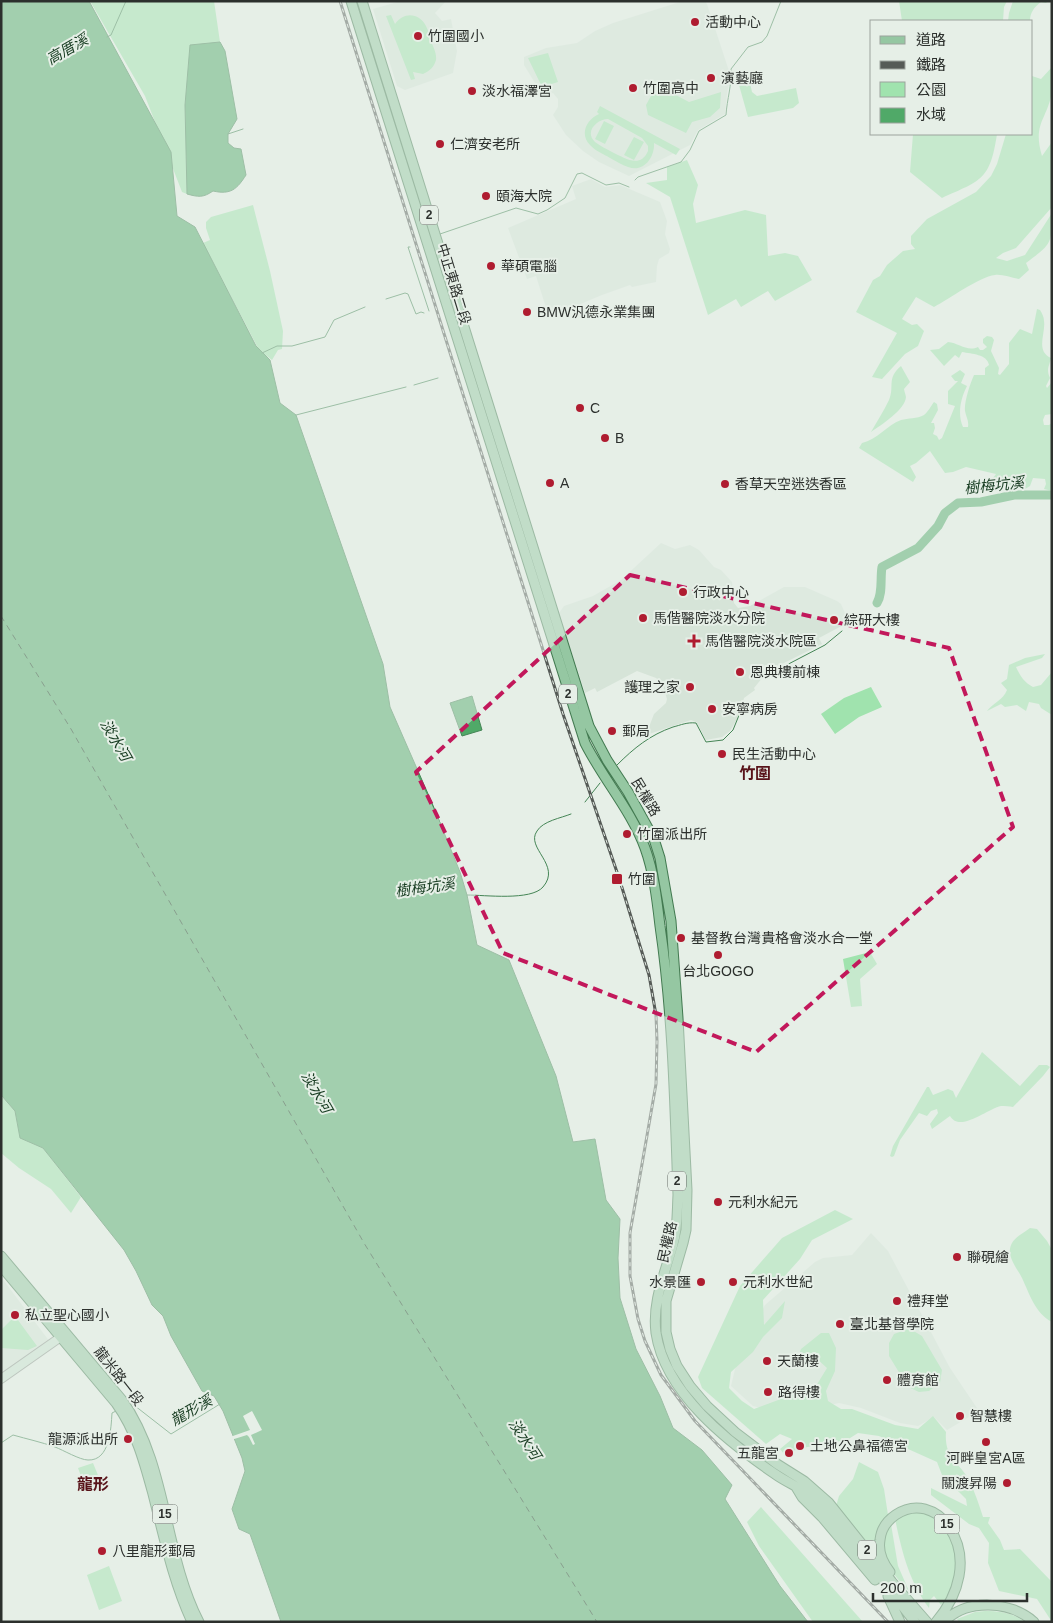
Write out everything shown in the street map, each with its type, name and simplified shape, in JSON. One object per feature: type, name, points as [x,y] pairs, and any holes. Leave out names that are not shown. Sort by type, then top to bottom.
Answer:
[{"type":"main road","name":"中正東路二段","points":[[351,1],[492,430]]},
{"type":"main road","name":"中正東路二段","points":[[362,1],[492,430]]},
{"type":"main road","name":"民權路","points":[[492,430],[589,726],[598,745],[646,823],[657,848],[667,887],[676,980],[687,1190],[686,1230],[666,1301],[666,1332],[670,1349],[677,1366],[707,1406],[735,1432],[777,1464],[804,1481],[829,1503],[892,1582],[927,1622]]},
{"type":"main road","name":"民權路","points":[[492,430],[584,743],[636,828],[649,860],[655,888],[667,972],[678,1195],[675,1235],[656,1300],[656,1332],[660,1347],[670,1373],[679,1387],[710,1422],[758,1463],[807,1492],[831,1516],[914,1622]]},
{"type":"main road","name":"龍米路一段","points":[[1,1256],[122,1405],[146,1445],[183,1581],[200,1622]]},
{"type":"main road","name":"龍米路一段","points":[[1,1266],[64,1335]]},
{"type":"main road","name":"龍米路一段","points":[[132,1422],[176,1583],[192,1622]]},
{"type":"main road","points":[[796,1487],[802,1497],[822,1517],[890,1599],[900,1622]]},
{"type":"main road","name":"15","points":[[905,1595],[887,1568],[881,1555],[881,1535],[884,1526],[898,1514],[913,1508],[924,1508],[936,1513],[954,1533],[961,1563],[955,1592],[939,1621]]},
{"type":"main road","name":"15","points":[[939,1621],[961,1610],[980,1605],[999,1606],[1014,1610],[1028,1616],[1034,1622]]},
{"type":"street","points":[[1,1379],[64,1335]]},
{"type":"highlighted area","points":[[630,575],[949,648],[1013,827],[756,1052],[503,953],[416,772]]},
{"type":"shaded area","name":"竹圍國小","points":[[401,1],[446,1],[435,13],[442,21],[451,19],[457,51],[453,73],[405,90],[397,86],[373,9]]},
{"type":"shaded area","name":"竹圍高中","points":[[683,1],[705,1],[707,4],[729,71],[725,114],[698,130],[690,145],[629,176],[599,162],[583,151],[566,135],[553,115],[558,107],[558,99],[553,93],[543,96],[524,65],[524,57],[546,48],[577,43],[595,31],[613,23]]},
{"type":"shaded area","points":[[591,179],[605,187],[620,185],[660,202],[667,221],[665,234],[670,249],[669,253],[659,259],[656,282],[632,287],[630,285],[549,317],[536,276],[527,279],[508,228],[576,199],[572,186]]},
{"type":"shaded area","name":"馬偕醫院淡水院區","points":[[661,543],[675,549],[690,545],[699,550],[714,567],[721,570],[732,582],[734,603],[738,608],[750,606],[784,587],[805,587],[841,604],[849,622],[819,638],[822,644],[768,671],[754,688],[755,690],[744,698],[740,714],[730,731],[722,737],[706,740],[696,722],[691,720],[646,735],[654,714],[666,703],[667,699],[662,683],[656,678],[637,671],[597,692],[595,688],[585,693],[559,613],[564,606],[593,596],[621,580]]},
{"type":"shaded area","name":"臺北基督學院","points":[[871,1233],[888,1251],[950,1368],[979,1411],[947,1430],[934,1417],[918,1426],[900,1423],[861,1408],[839,1403],[807,1410],[780,1413],[753,1406],[731,1386],[741,1344],[765,1305],[815,1262],[823,1258],[852,1255]]},
{"type":"shaded area","name":"私立聖心國小","points":[[1,1277],[50,1342],[1,1376]]},
{"type":"green space","points":[[90,1],[214,1],[220,42],[190,46],[185,105],[187,194],[182,192],[145,96]]},
{"type":"green space","points":[[899,1],[1007,1],[1004,7],[1003,20],[902,20]]},
{"type":"green space","points":[[1013,1],[1048,1],[1046,3],[1041,2],[1036,6],[1030,20],[1008,20]]},
{"type":"green space","points":[[391,15],[395,24],[402,17],[415,16],[423,21],[428,31],[436,60],[433,67],[425,73],[413,72],[415,79],[411,80],[386,16]]},
{"type":"green space","points":[[548,53],[558,82],[542,87],[528,58]]},
{"type":"green space","points":[[1052,67],[1052,91],[1040,128],[1039,145],[1042,156],[1052,142],[1052,207],[1016,248],[996,258],[1007,261],[1025,255],[1052,213],[1051,232],[1048,243],[1041,252],[1026,263],[1029,270],[1019,279],[1001,275],[988,277],[934,307],[916,297],[902,319],[912,325],[917,324],[924,331],[918,346],[905,354],[882,379],[872,377],[897,333],[856,312],[873,280],[880,276],[887,265],[903,251],[915,249],[911,244],[911,236],[927,219],[976,192],[991,176],[997,164],[1006,135],[1033,135],[1033,76],[1041,79]]},
{"type":"green space","points":[[750,83],[752,92],[757,96],[796,88],[799,103],[793,108],[748,117],[739,85]]},
{"type":"green space","points":[[657,85],[689,102],[721,92],[720,108],[710,117],[692,122],[686,133],[648,115],[646,105]]},
{"type":"green space","points":[[600,106],[680,149],[676,155],[654,143],[653,154],[644,166],[639,168],[628,167],[594,149],[587,141],[585,136],[586,127],[591,119],[599,114],[597,112]],"holes":[[[608,119],[642,138],[648,146],[648,151],[641,160],[637,161],[622,157],[599,145],[592,138],[591,130],[600,121]]]},
{"type":"green space","points":[[604,121],[614,126],[605,144],[595,139]]},
{"type":"green space","points":[[913,135],[997,135],[991,161],[982,177],[942,198],[910,172]]},
{"type":"green space","points":[[634,137],[644,142],[634,160],[624,155]]},
{"type":"green space","points":[[687,160],[698,185],[693,204],[696,223],[745,210],[766,215],[768,256],[785,253],[798,256],[812,280],[775,301],[768,291],[741,307],[736,299],[708,315],[670,197],[646,183],[667,180],[667,167]]},
{"type":"green space","points":[[253,205],[283,331],[282,349],[278,350],[272,360],[259,350],[203,243],[210,240],[206,222],[211,217]]},
{"type":"green space","points":[[1037,309],[1040,310],[1044,320],[1043,351],[1051,358],[1048,370],[1050,378],[1046,386],[1047,388],[1052,382],[1052,414],[1045,415],[1043,420],[1044,425],[1052,423],[1052,491],[1044,489],[1045,479],[1033,478],[1030,486],[1025,489],[1009,487],[995,482],[990,488],[987,486],[996,474],[966,467],[945,473],[930,451],[910,466],[916,477],[913,482],[859,448],[862,443],[872,439],[896,422],[924,415],[934,402],[937,404],[938,410],[931,423],[934,423],[935,428],[933,434],[939,440],[942,438],[955,406],[948,404],[948,391],[958,381],[955,381],[951,376],[960,370],[965,374],[961,383],[967,386],[963,396],[960,416],[963,427],[968,427],[965,407],[969,388],[974,375],[985,375],[985,368],[989,365],[988,361],[979,355],[962,352],[959,358],[955,355],[944,366],[930,350],[939,349],[948,342],[967,348],[978,347],[980,350],[983,350],[987,347],[983,343],[983,339],[987,336],[992,337],[994,340],[991,351],[999,368],[998,374],[1000,375],[1009,364],[1009,343],[1020,329],[1032,334]]},
{"type":"green space","points":[[901,366],[910,382],[904,389],[905,402],[892,417],[871,432],[889,400],[892,379]]},
{"type":"green space","points":[[1045,654],[1042,658],[1016,667],[1023,679],[1033,687],[1041,685],[1052,672],[1052,715],[1041,708],[1039,704],[1029,702],[1026,711],[1017,705],[1005,707],[1001,704],[987,711],[1007,690],[1001,683],[1007,679],[1009,665],[1025,658]]},
{"type":"green space","points":[[871,687],[882,707],[859,717],[835,734],[821,714],[844,698]]},
{"type":"green space","points":[[870,952],[877,964],[860,979],[862,1006],[851,1007],[843,959]]},
{"type":"green space","points":[[982,1052],[1020,1086],[1039,1065],[1050,1067],[1013,1107],[1001,1106],[967,1121],[960,1122],[954,1121],[950,1116],[932,1129],[930,1124],[938,1113],[937,1109],[931,1111],[927,1116],[919,1113],[900,1140],[894,1156],[890,1156],[893,1146],[927,1087],[929,1087],[933,1095],[948,1089],[953,1091],[956,1098]]},
{"type":"green space","points":[[1,1096],[15,1111],[20,1138],[43,1148],[81,1197],[71,1213],[51,1189],[19,1168],[1,1153]]},
{"type":"green space","points":[[835,1210],[853,1219],[812,1240],[800,1259],[763,1300],[764,1325],[785,1301],[782,1318],[763,1337],[753,1352],[731,1372],[729,1388],[742,1401],[754,1409],[816,1386],[827,1368],[817,1359],[794,1367],[801,1349],[821,1333],[829,1333],[836,1348],[835,1371],[826,1391],[828,1401],[841,1409],[852,1409],[895,1425],[918,1429],[933,1416],[946,1432],[947,1448],[969,1480],[983,1517],[990,1517],[988,1523],[1000,1540],[1004,1550],[1020,1549],[1052,1582],[1052,1622],[1037,1599],[999,1591],[988,1563],[989,1543],[979,1528],[969,1524],[931,1495],[931,1488],[967,1506],[966,1499],[942,1475],[937,1462],[879,1436],[858,1433],[847,1440],[802,1448],[784,1454],[780,1449],[792,1439],[780,1434],[766,1444],[702,1388],[698,1377],[740,1286],[782,1238]]},
{"type":"green space","points":[[1030,1228],[1037,1229],[1052,1250],[1052,1322],[1037,1309],[1011,1257],[1010,1248],[1013,1241]]},
{"type":"green space","points":[[15,1316],[37,1346],[28,1350],[1,1348],[1,1330]]},
{"type":"green space","points":[[908,1329],[922,1336],[942,1370],[940,1383],[929,1391],[919,1392],[908,1387],[889,1356],[889,1343],[894,1334]]},
{"type":"green space","points":[[859,1462],[878,1472],[884,1489],[888,1515],[880,1527],[877,1537],[879,1562],[836,1506],[839,1496],[853,1479]]},
{"type":"green space","points":[[93,1463],[102,1485],[86,1490],[78,1468]]},
{"type":"green space","points":[[761,1507],[863,1622],[813,1622],[759,1546],[747,1522]]},
{"type":"green space","points":[[906,1513],[924,1513],[940,1519],[957,1550],[954,1580],[947,1597],[941,1605],[934,1596],[930,1600],[929,1608],[911,1577],[895,1519]]},
{"type":"green space","points":[[891,1524],[898,1566],[909,1591],[894,1574],[886,1561],[882,1546],[883,1538]]},
{"type":"green space","points":[[109,1566],[122,1601],[99,1610],[87,1575]]},
{"type":"green space","points":[[975,1612],[1006,1613],[1016,1616],[1025,1622],[959,1622],[957,1619]]},
{"type":"water","name":"淡水河","points":[[1,1],[89,1],[171,152],[177,216],[195,227],[256,346],[270,360],[280,403],[296,415],[383,664],[390,707],[460,872],[467,895],[477,945],[509,960],[556,1076],[573,1142],[595,1139],[606,1200],[620,1219],[618,1258],[620,1298],[636,1349],[660,1396],[673,1428],[702,1450],[732,1485],[725,1499],[780,1586],[808,1622],[281,1622],[250,1534],[239,1529],[232,1509],[245,1471],[242,1458],[223,1411],[214,1396],[202,1391],[171,1336],[163,1316],[152,1305],[124,1250],[43,1148],[20,1138],[15,1111],[1,1095]]},
{"type":"water","points":[[220,42],[225,51],[237,119],[228,134],[228,143],[234,148],[241,149],[246,175],[233,190],[224,192],[213,191],[203,196],[194,196],[187,194],[185,105],[190,45]]},
{"type":"water","points":[[472,696],[482,730],[462,736],[450,703]]},
{"type":"pier","points":[[252,1411],[262,1430],[251,1435],[255,1444],[253,1445],[247,1435],[231,1440],[230,1437],[250,1430],[243,1416]]},
{"type":"waterway","name":"高厝溪","points":[[107,37],[111,35],[126,1]]},
{"type":"waterway","points":[[635,180],[638,177],[681,162],[690,150],[699,131],[726,115],[731,69],[748,47],[762,42],[767,36],[781,1]]},
{"type":"waterway","points":[[228,134],[243,129]]},
{"type":"waterway","points":[[440,234],[516,208],[538,214],[565,198],[577,174],[582,173],[606,185],[619,183],[629,187]]},
{"type":"waterway","points":[[410,247],[408,247],[429,311]]},
{"type":"waterway","points":[[386,299],[405,293],[408,294],[416,314],[424,313]]},
{"type":"waterway","points":[[262,353],[277,346],[292,346],[325,337],[334,320],[365,307]]},
{"type":"waterway","points":[[414,385],[438,378]]},
{"type":"waterway","points":[[296,415],[406,387]]},
{"type":"waterway","name":"樹梅坑溪","points":[[877,603],[881,590],[882,567],[918,548],[938,526],[945,513],[958,503],[981,502],[1014,495],[1052,495]]},
{"type":"waterway","name":"樹梅坑溪","points":[[777,670],[825,645],[842,631]]},
{"type":"waterway","name":"樹梅坑溪","points":[[617,765],[650,738],[665,730],[684,724],[696,723],[706,742],[723,740],[733,730],[744,703]]},
{"type":"waterway","name":"樹梅坑溪","points":[[585,802],[600,783]]},
{"type":"waterway","name":"樹梅坑溪","points":[[467,895],[518,896],[529,894],[543,887],[548,879],[548,871],[536,844],[535,837],[537,831],[548,822],[571,814]]},
{"type":"waterway","name":"龍形溪","points":[[128,1404],[130,1402],[171,1434],[220,1404]]},
{"type":"waterway","name":"龍形溪","points":[[1,1443],[13,1435],[55,1447],[85,1460],[95,1459],[105,1450],[110,1435],[112,1413],[116,1411]]},
{"type":"ferry route","points":[[1,616],[71,729],[364,1243],[597,1622]]},
{"type":"railway","points":[[340,1],[563,714],[619,878],[649,975],[656,1015],[656,1084],[630,1233],[630,1276],[638,1319],[645,1341],[661,1375],[695,1421],[888,1622]]},
{"type":"place","name":"活動中心","points":[[695,22]]},
{"type":"place","name":"竹圍國小","points":[[418,36]]},
{"type":"place","name":"演藝廳","points":[[711,78]]},
{"type":"place","name":"竹圍高中","points":[[633,88]]},
{"type":"place","name":"淡水福澤宮","points":[[472,91]]},
{"type":"place","name":"仁濟安老所","points":[[440,144]]},
{"type":"place","name":"頤海大院","points":[[486,196]]},
{"type":"place","name":"華碩電腦","points":[[491,266]]},
{"type":"place","name":"BMW汎德永業集團","points":[[527,312]]},
{"type":"place","name":"C","points":[[580,408]]},
{"type":"place","name":"B","points":[[605,438]]},
{"type":"place","name":"A","points":[[550,483]]},
{"type":"place","name":"香草天空迷迭香區","points":[[725,484]]},
{"type":"place","name":"行政中心","points":[[683,592]]},
{"type":"place","name":"馬偕醫院淡水分院","points":[[643,618]]},
{"type":"place","name":"綜研大樓","points":[[834,620]]},
{"type":"place","name":"馬偕醫院淡水院區","points":[[694,641]]},
{"type":"place","name":"恩典樓前棟","points":[[740,672]]},
{"type":"place","name":"護理之家","points":[[690,687]]},
{"type":"place","name":"安寧病房","points":[[712,709]]},
{"type":"place","name":"郵局","points":[[612,731]]},
{"type":"place","name":"民生活動中心","points":[[722,754]]},
{"type":"place","name":"竹圍派出所","points":[[627,834]]},
{"type":"place","name":"竹圍","points":[[617,879]]},
{"type":"place","name":"基督教台灣貴格會淡水合一堂","points":[[681,938]]},
{"type":"place","name":"台北GOGO","points":[[718,955]]},
{"type":"place","name":"元利水紀元","points":[[718,1202]]},
{"type":"place","name":"聯硯繪","points":[[957,1257]]},
{"type":"place","name":"水景匯","points":[[701,1282]]},
{"type":"place","name":"元利水世紀","points":[[733,1282]]},
{"type":"place","name":"禮拜堂","points":[[897,1301]]},
{"type":"place","name":"私立聖心國小","points":[[15,1315]]},
{"type":"place","name":"臺北基督學院","points":[[840,1324]]},
{"type":"place","name":"天蘭樓","points":[[767,1361]]},
{"type":"place","name":"體育館","points":[[887,1380]]},
{"type":"place","name":"路得樓","points":[[768,1392]]},
{"type":"place","name":"智慧樓","points":[[960,1416]]},
{"type":"place","name":"龍源派出所","points":[[128,1439]]},
{"type":"place","name":"河畔皇宮A區","points":[[986,1442]]},
{"type":"place","name":"土地公鼻福德宮","points":[[800,1446]]},
{"type":"place","name":"五龍宮","points":[[789,1453]]},
{"type":"place","name":"關渡昇陽","points":[[1007,1483]]},
{"type":"place","name":"八里龍形郵局","points":[[102,1551]]},
{"type":"district","name":"竹圍","points":[[755,773]]},
{"type":"district","name":"龍形","points":[[93,1484]]}]
